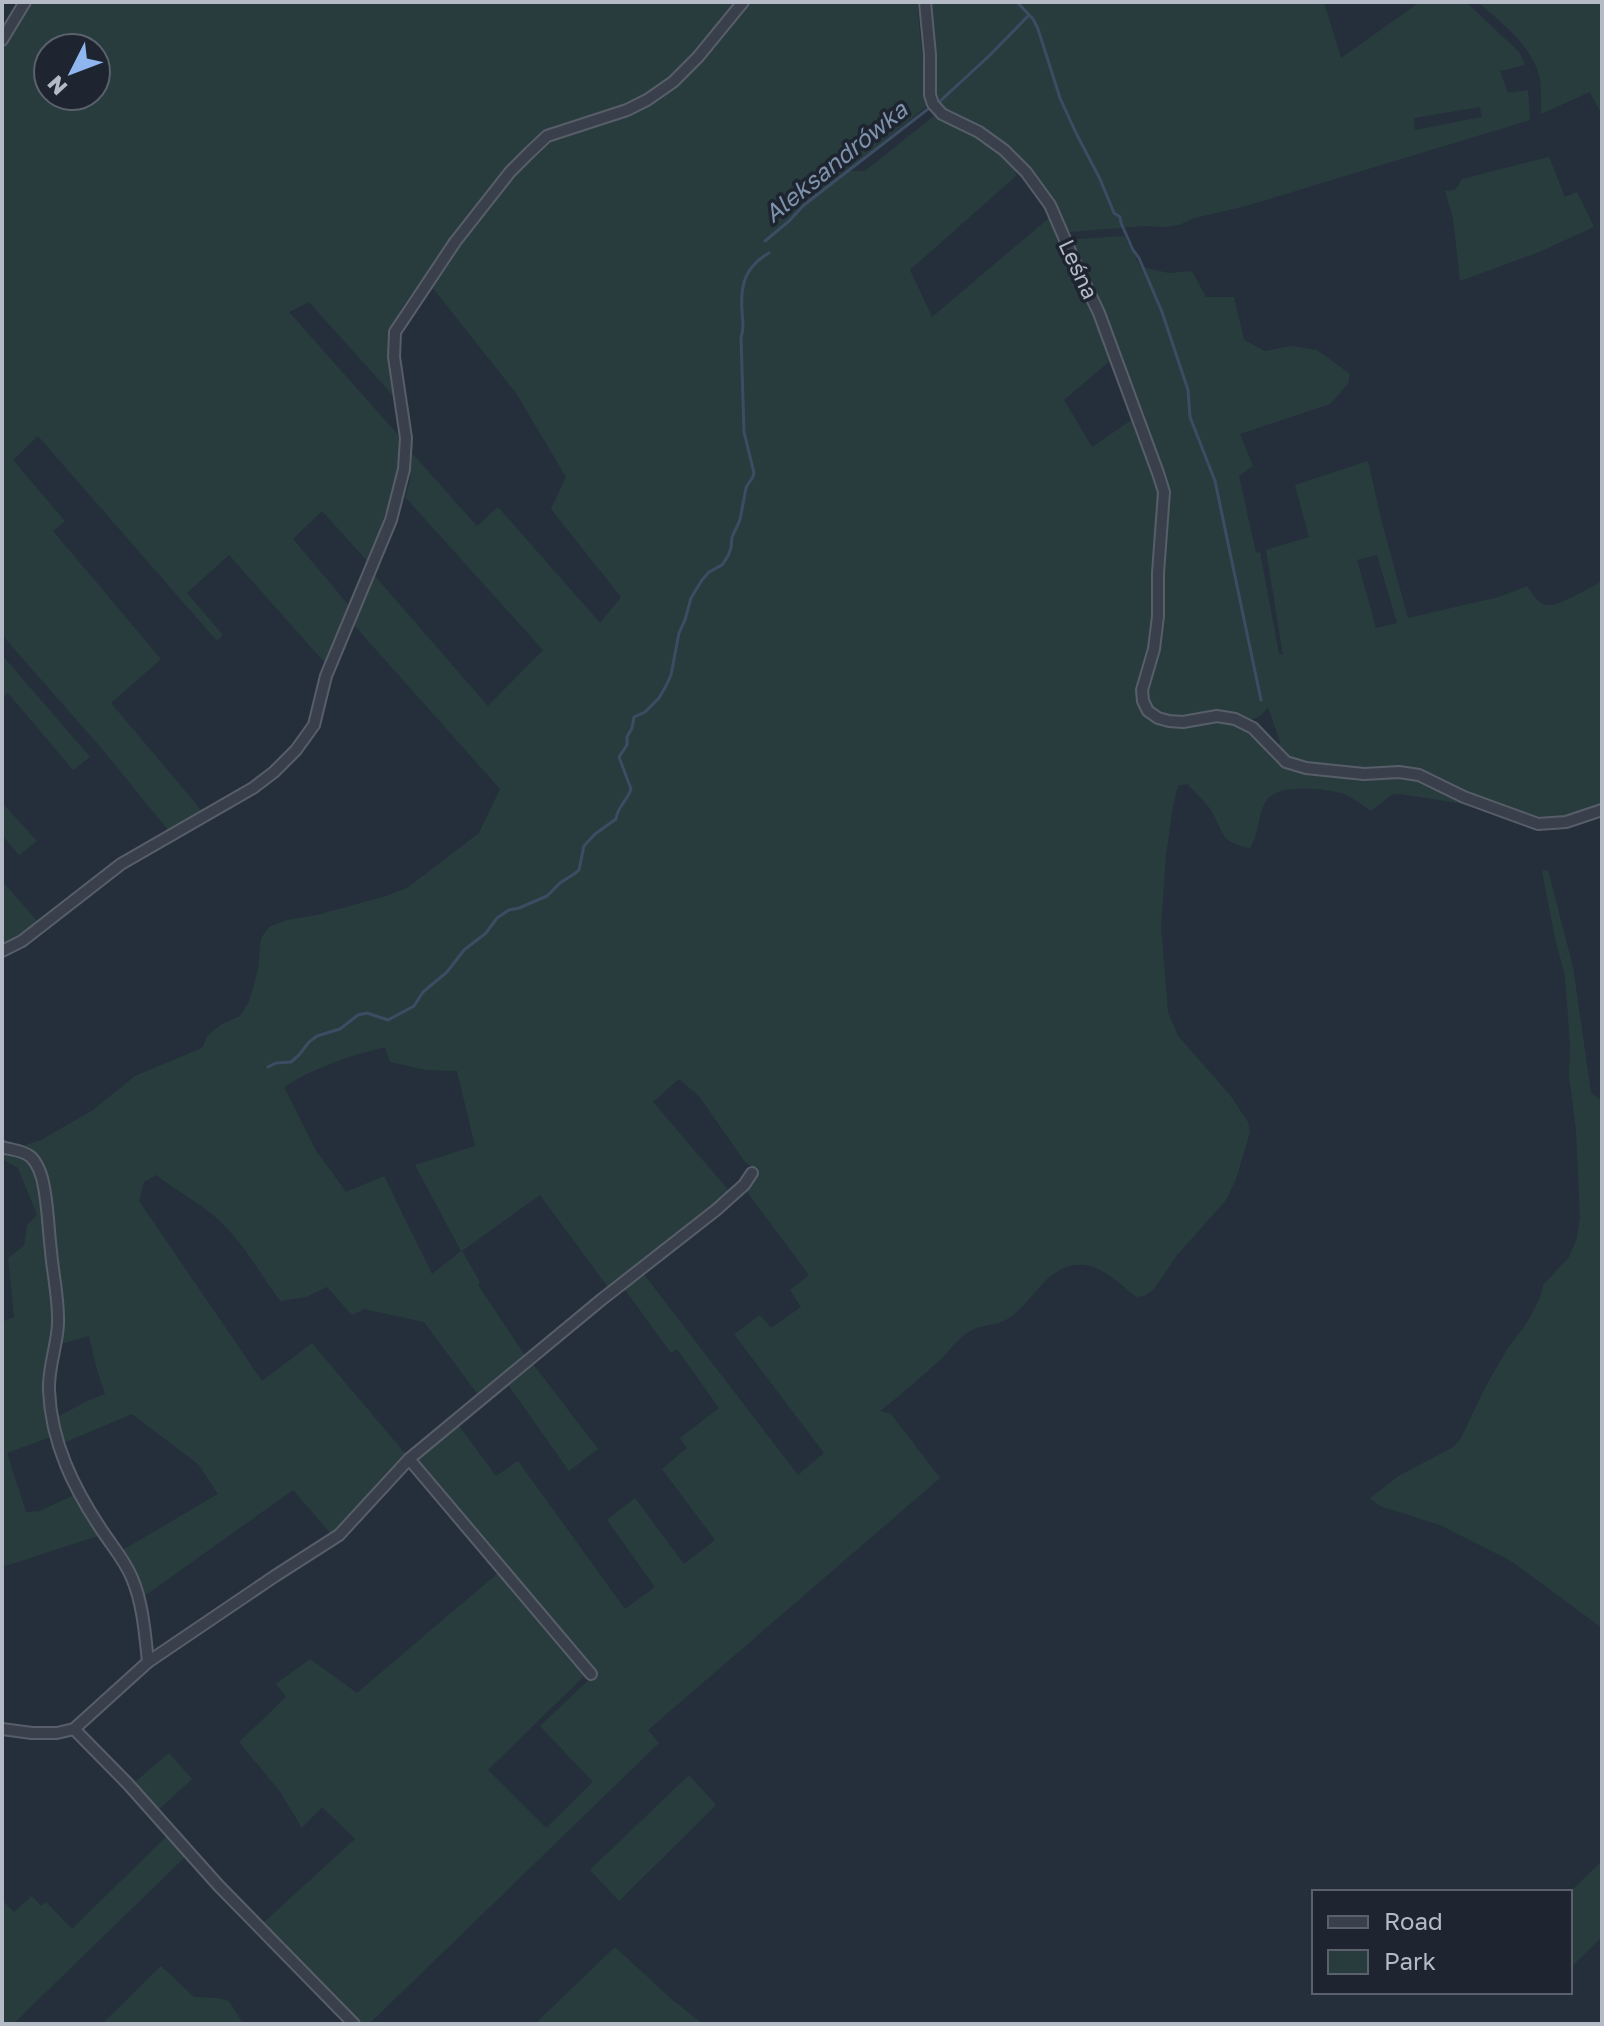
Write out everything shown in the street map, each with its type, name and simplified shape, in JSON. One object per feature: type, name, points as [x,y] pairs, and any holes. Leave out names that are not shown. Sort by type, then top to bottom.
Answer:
[{"type":"street","points":[[2,40],[25,2]]},
{"type":"street","points":[[2,951],[29,936],[121,864],[253,788],[296,750],[314,725],[326,676],[391,520],[404,469],[406,438],[394,357],[395,332],[455,242],[510,172],[530,152],[547,136],[627,110],[673,82],[743,2]]},
{"type":"street","name":"Leśna","points":[[925,2],[933,104],[942,114],[979,132],[1004,150],[1050,205],[1099,313],[1143,426],[1164,492],[1158,616],[1154,649],[1142,690],[1148,711],[1158,718],[1183,722],[1217,716],[1235,719],[1253,728],[1286,762],[1306,768],[1364,774],[1399,772],[1419,775],[1464,797],[1538,824],[1566,822],[1602,810]]},
{"type":"street","points":[[2,1147],[29,1155],[43,1180],[58,1293],[56,1344],[49,1377],[55,1429],[73,1484],[131,1575],[142,1612],[148,1662]]},
{"type":"street","points":[[2,1729],[57,1733],[74,1729],[148,1662],[339,1535],[409,1459],[601,1300],[716,1210],[744,1185],[752,1173]]},
{"type":"street","points":[[409,1459],[591,1674]]},
{"type":"street","points":[[74,1729],[218,1885],[354,2024]]},
{"type":"green space","points":[[32,2],[917,2],[927,106],[847,171],[865,171],[935,115],[976,134],[1015,167],[1016,176],[910,270],[932,317],[1049,218],[1094,315],[1111,360],[1064,400],[1092,447],[1133,419],[1161,495],[1154,585],[1156,614],[1151,648],[1137,691],[1145,714],[1151,721],[1169,726],[1191,726],[1222,720],[1238,724],[1252,732],[1273,757],[1280,742],[1268,707],[1250,720],[1217,712],[1175,716],[1150,708],[1147,693],[1158,652],[1161,573],[1169,512],[1167,492],[1162,470],[1119,353],[1072,243],[1077,239],[1124,236],[1141,267],[1169,273],[1192,271],[1206,297],[1234,297],[1244,340],[1265,351],[1292,346],[1317,350],[1350,374],[1348,384],[1330,404],[1240,434],[1253,466],[1239,476],[1256,553],[1260,552],[1279,654],[1283,655],[1266,550],[1309,537],[1295,485],[1368,461],[1408,618],[1499,597],[1527,586],[1540,602],[1551,605],[1602,581],[1602,815],[1556,826],[1527,824],[1477,806],[1400,794],[1391,795],[1371,811],[1336,792],[1291,789],[1280,791],[1266,801],[1250,848],[1227,839],[1202,799],[1187,784],[1178,786],[1166,855],[1161,927],[1168,1012],[1178,1036],[1230,1095],[1248,1122],[1250,1132],[1236,1179],[1226,1200],[1146,1295],[1137,1297],[1106,1273],[1092,1267],[1073,1265],[1062,1269],[1044,1282],[1012,1316],[964,1335],[880,1411],[891,1414],[940,1478],[648,1730],[659,1743],[369,2024],[362,2024],[262,1924],[355,1839],[322,1807],[302,1828],[281,1793],[239,1742],[286,1697],[276,1684],[310,1659],[357,1693],[498,1573],[583,1670],[583,1677],[488,1770],[546,1828],[593,1782],[540,1726],[596,1673],[416,1460],[457,1423],[496,1476],[518,1461],[625,1609],[655,1587],[607,1520],[635,1498],[684,1564],[715,1540],[662,1469],[687,1448],[680,1438],[719,1408],[677,1349],[671,1353],[623,1287],[643,1273],[798,1475],[824,1453],[734,1334],[760,1315],[771,1328],[801,1307],[790,1290],[809,1275],[747,1192],[757,1171],[745,1162],[699,1096],[679,1079],[653,1102],[730,1192],[610,1290],[540,1195],[462,1251],[480,1282],[478,1285],[526,1357],[479,1396],[424,1322],[364,1309],[352,1315],[327,1287],[306,1297],[280,1301],[227,1228],[202,1206],[156,1175],[144,1182],[139,1201],[262,1381],[312,1343],[408,1457],[333,1536],[293,1490],[143,1597],[121,1551],[218,1494],[199,1465],[132,1414],[61,1444],[56,1418],[105,1394],[89,1336],[60,1344],[52,1372],[46,1370],[43,1392],[53,1436],[7,1453],[26,1512],[40,1511],[74,1495],[101,1535],[2,1567],[2,1322],[14,1317],[8,1258],[24,1246],[27,1225],[37,1215],[18,1168],[2,1159],[2,1141],[22,1146],[41,1140],[93,1110],[135,1076],[202,1048],[208,1035],[240,1016],[249,1002],[258,970],[261,938],[269,927],[407,888],[479,833],[500,789],[353,624],[374,575],[488,706],[543,650],[405,497],[410,481],[410,451],[477,526],[498,507],[600,623],[621,597],[551,509],[566,477],[516,393],[432,287],[422,279],[400,310],[388,343],[396,399],[309,302],[289,312],[400,437],[399,471],[369,563],[322,511],[293,539],[351,608],[326,664],[229,555],[187,593],[223,635],[217,641],[38,436],[13,460],[65,521],[53,531],[161,659],[111,703],[202,811],[169,831],[2,635],[2,51]],"holes":[[[1377,555],[1397,623],[1376,628],[1357,560]],[[385,1047],[390,1062],[426,1070],[457,1071],[475,1146],[415,1165],[461,1251],[432,1274],[384,1176],[346,1192],[315,1149],[284,1087],[345,1058]]]},
{"type":"green space","points":[[929,2],[1324,2],[1341,58],[1420,2],[1466,2],[1520,53],[1525,65],[1500,71],[1508,93],[1528,90],[1530,120],[1246,206],[1194,218],[1179,225],[1070,232],[1063,227],[1054,203],[1035,175],[1012,152],[981,128],[944,110],[935,90],[935,54]],"holes":[[[1480,107],[1482,117],[1415,130],[1414,118]]]},
{"type":"green space","points":[[1478,2],[1602,2],[1602,115],[1590,92],[1541,114],[1540,80],[1529,53],[1514,34]]},
{"type":"green space","points":[[1549,157],[1565,197],[1577,192],[1594,227],[1539,252],[1460,281],[1453,218],[1445,191],[1455,190],[1462,179]]},
{"type":"green space","points":[[2,655],[90,757],[73,770],[8,693],[2,698]]},
{"type":"green space","points":[[2,803],[37,841],[19,855],[2,835]]},
{"type":"green space","points":[[1548,870],[1573,967],[1591,1093],[1602,1101],[1602,1628],[1511,1561],[1440,1525],[1380,1506],[1370,1498],[1400,1475],[1452,1448],[1460,1440],[1486,1386],[1540,1298],[1543,1285],[1569,1257],[1577,1238],[1580,1217],[1565,976],[1542,871]]},
{"type":"green space","points":[[2,881],[39,923],[2,946]]},
{"type":"green space","points":[[533,1364],[598,1449],[569,1471],[506,1382]]},
{"type":"green space","points":[[169,1753],[192,1779],[158,1810],[134,1783]]},
{"type":"green space","points":[[689,1775],[716,1805],[619,1901],[590,1870]]},
{"type":"green space","points":[[169,1834],[187,1855],[13,2024],[2,2024],[2,1900],[14,1912],[32,1896],[41,1906],[46,1902],[72,1929]]},
{"type":"green space","points":[[1602,1861],[1602,1937],[1572,1966],[1572,1890]]},
{"type":"green space","points":[[615,1947],[671,1999],[703,2024],[535,2024]]},
{"type":"green space","points":[[161,1966],[194,1997],[229,2001],[243,2024],[102,2024]]},
{"type":"waterway","points":[[1017,2],[1038,29],[1060,98],[1114,213],[1120,217],[1162,312],[1188,390],[1190,417],[1215,481],[1261,700]]},
{"type":"waterway","name":"Aleksandrówka","points":[[938,103],[1029,15]]},
{"type":"waterway","name":"Aleksandrówka","points":[[765,241],[804,205],[928,109]]},
{"type":"waterway","name":"Aleksandrówka","points":[[268,1067],[291,1062],[317,1036],[340,1029],[358,1015],[367,1013],[388,1020],[414,1006],[423,992],[447,972],[464,950],[486,933],[497,918],[509,910],[547,896],[579,870],[584,846],[616,819],[631,789],[619,757],[627,745],[634,717],[645,712],[666,686],[691,598],[709,572],[722,565],[728,556],[746,488],[754,473],[744,432],[742,292],[750,270],[769,253]]}]
